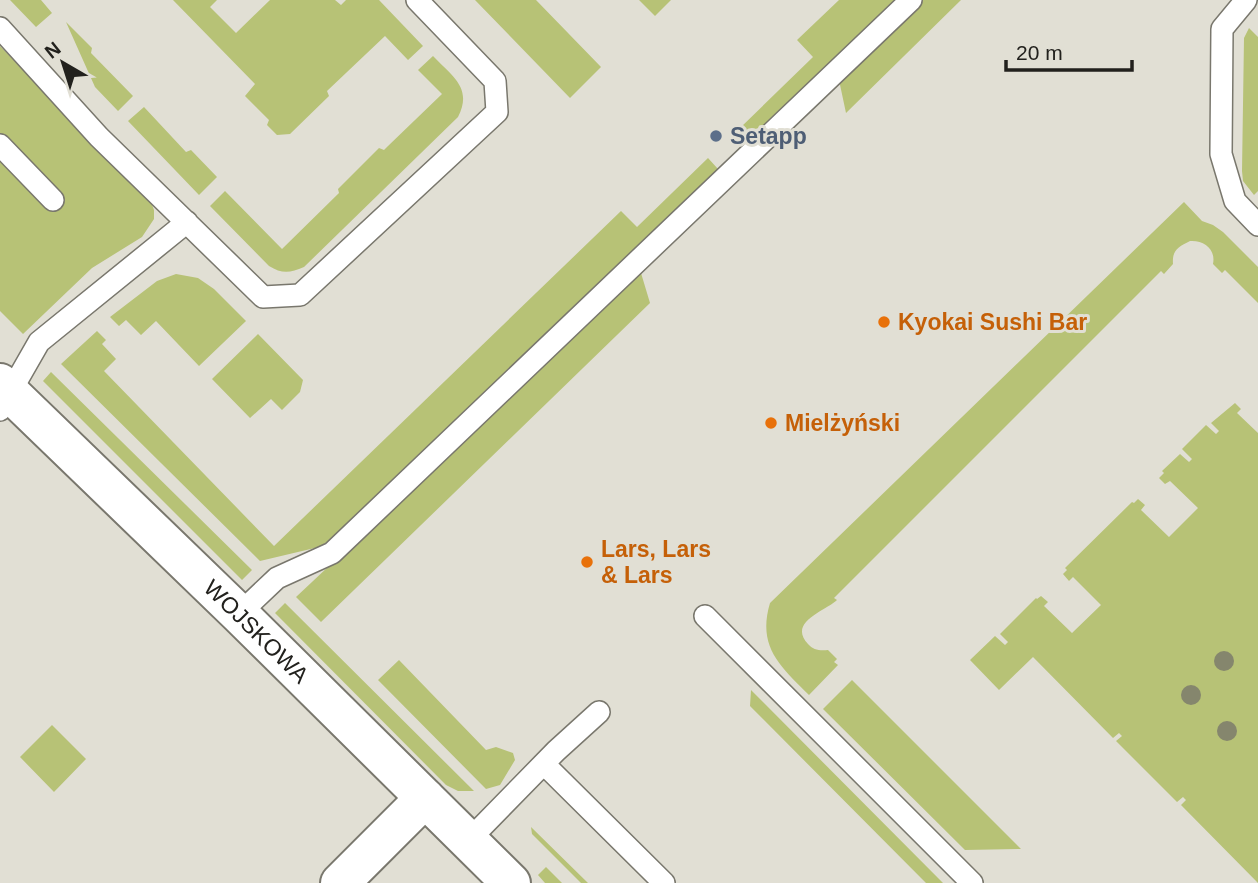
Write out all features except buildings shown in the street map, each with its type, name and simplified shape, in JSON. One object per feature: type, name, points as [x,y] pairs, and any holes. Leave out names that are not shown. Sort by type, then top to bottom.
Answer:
[{"type":"street","name":"WOJSKOWA","points":[[4,395],[239,614],[511,883]]},
{"type":"street","points":[[340,883],[425,798]]},
{"type":"lane","points":[[0,29],[99,136],[263,297],[300,296],[496,112],[495,81],[417,0]]},
{"type":"lane","points":[[239,614],[277,578],[332,552],[911,0]]},
{"type":"lane","points":[[1246,0],[1222,29],[1221,154],[1235,201],[1258,225]]},
{"type":"lane","points":[[0,145],[52,200]]},
{"type":"lane","points":[[4,395],[39,342],[187,222]]},
{"type":"lane","points":[[705,616],[972,883]]},
{"type":"lane","points":[[468,841],[599,712]]},
{"type":"lane","points":[[550,758],[664,883]]},
{"type":"green space","points":[[10,0],[41,0],[52,13],[36,27]]},
{"type":"green space","points":[[173,0],[217,0],[210,7],[236,33],[270,0],[335,0],[341,5],[346,0],[379,0],[423,46],[408,60],[385,36],[327,91],[329,96],[290,134],[277,135],[267,125],[269,120],[245,96],[255,84]]},
{"type":"green space","points":[[475,0],[536,0],[601,67],[570,98]]},
{"type":"green space","points":[[639,0],[671,0],[655,16]]},
{"type":"green space","points":[[839,0],[895,0],[750,138],[740,128],[813,57],[797,40]]},
{"type":"green space","points":[[923,0],[961,0],[846,113],[839,80]]},
{"type":"green space","points":[[66,22],[92,48],[91,53],[133,96],[118,111],[95,87]]},
{"type":"green space","points":[[1249,28],[1258,37],[1258,191],[1254,195],[1243,181],[1242,171],[1244,38]]},
{"type":"green space","points":[[0,46],[151,202],[154,210],[154,219],[142,237],[92,268],[23,334],[0,311]]},
{"type":"green space","points":[[433,56],[453,76],[462,90],[462,107],[458,117],[304,267],[286,272],[269,266],[210,206],[225,191],[282,249],[339,193],[338,189],[379,148],[384,150],[442,94],[418,70]]},
{"type":"green space","points":[[144,107],[186,152],[191,150],[217,177],[199,195],[128,121]]},
{"type":"green space","points":[[708,158],[718,169],[319,547],[260,561],[61,364],[97,331],[106,340],[102,344],[116,359],[104,371],[274,546],[621,211],[637,227]]},
{"type":"green space","points":[[1184,202],[1202,221],[1223,232],[1258,267],[1258,303],[1225,270],[1222,273],[1213,264],[1213,254],[1208,246],[1190,241],[1179,247],[1175,252],[1173,264],[1164,274],[1161,271],[834,598],[837,600],[805,623],[803,636],[808,644],[817,650],[828,650],[837,659],[834,662],[838,665],[809,695],[780,665],[769,644],[767,618],[770,603]]},
{"type":"green space","points":[[641,273],[650,303],[321,622],[296,597]]},
{"type":"green space","points":[[176,274],[198,278],[214,289],[246,321],[199,366],[156,321],[141,335],[126,320],[119,326],[110,317],[157,281]]},
{"type":"green space","points":[[258,334],[303,380],[300,392],[282,410],[271,399],[250,418],[212,379]]},
{"type":"green space","points":[[51,372],[252,570],[242,580],[43,381]]},
{"type":"green space","points":[[1235,403],[1241,409],[1237,413],[1258,433],[1258,883],[1181,805],[1186,800],[1183,797],[1177,802],[1116,741],[1122,736],[1119,733],[1113,738],[1033,657],[999,690],[970,660],[995,636],[1005,645],[1008,642],[1000,634],[1036,598],[1041,596],[1048,602],[1044,606],[1072,633],[1101,605],[1073,577],[1069,581],[1063,574],[1067,570],[1065,568],[1138,499],[1145,505],[1141,510],[1169,537],[1198,508],[1170,481],[1165,484],[1159,478],[1164,473],[1162,471],[1180,454],[1189,462],[1192,459],[1182,449],[1206,425],[1216,434],[1219,431],[1211,423]]},
{"type":"green space","points":[[285,603],[474,791],[458,791],[446,785],[275,613]]},
{"type":"green space","points":[[399,660],[486,750],[496,747],[513,753],[515,760],[500,785],[486,789],[378,680]]},
{"type":"green space","points":[[852,680],[1021,849],[965,850],[823,709]]},
{"type":"green space","points":[[751,690],[943,883],[926,883],[750,706]]},
{"type":"green space","points":[[52,725],[86,759],[54,792],[20,757]]},
{"type":"green space","points":[[531,827],[588,883],[581,883],[532,834]]},
{"type":"green space","points":[[546,867],[562,883],[545,883],[538,875]]},
{"type":"place","name":"Setapp","points":[[716,136]]},
{"type":"place","name":"Kyokai Sushi Bar","points":[[884,322]]},
{"type":"place","name":"Mielżyński","points":[[771,423]]},
{"type":"place","name":"Lars, Lars & Lars","points":[[587,562]]}]
